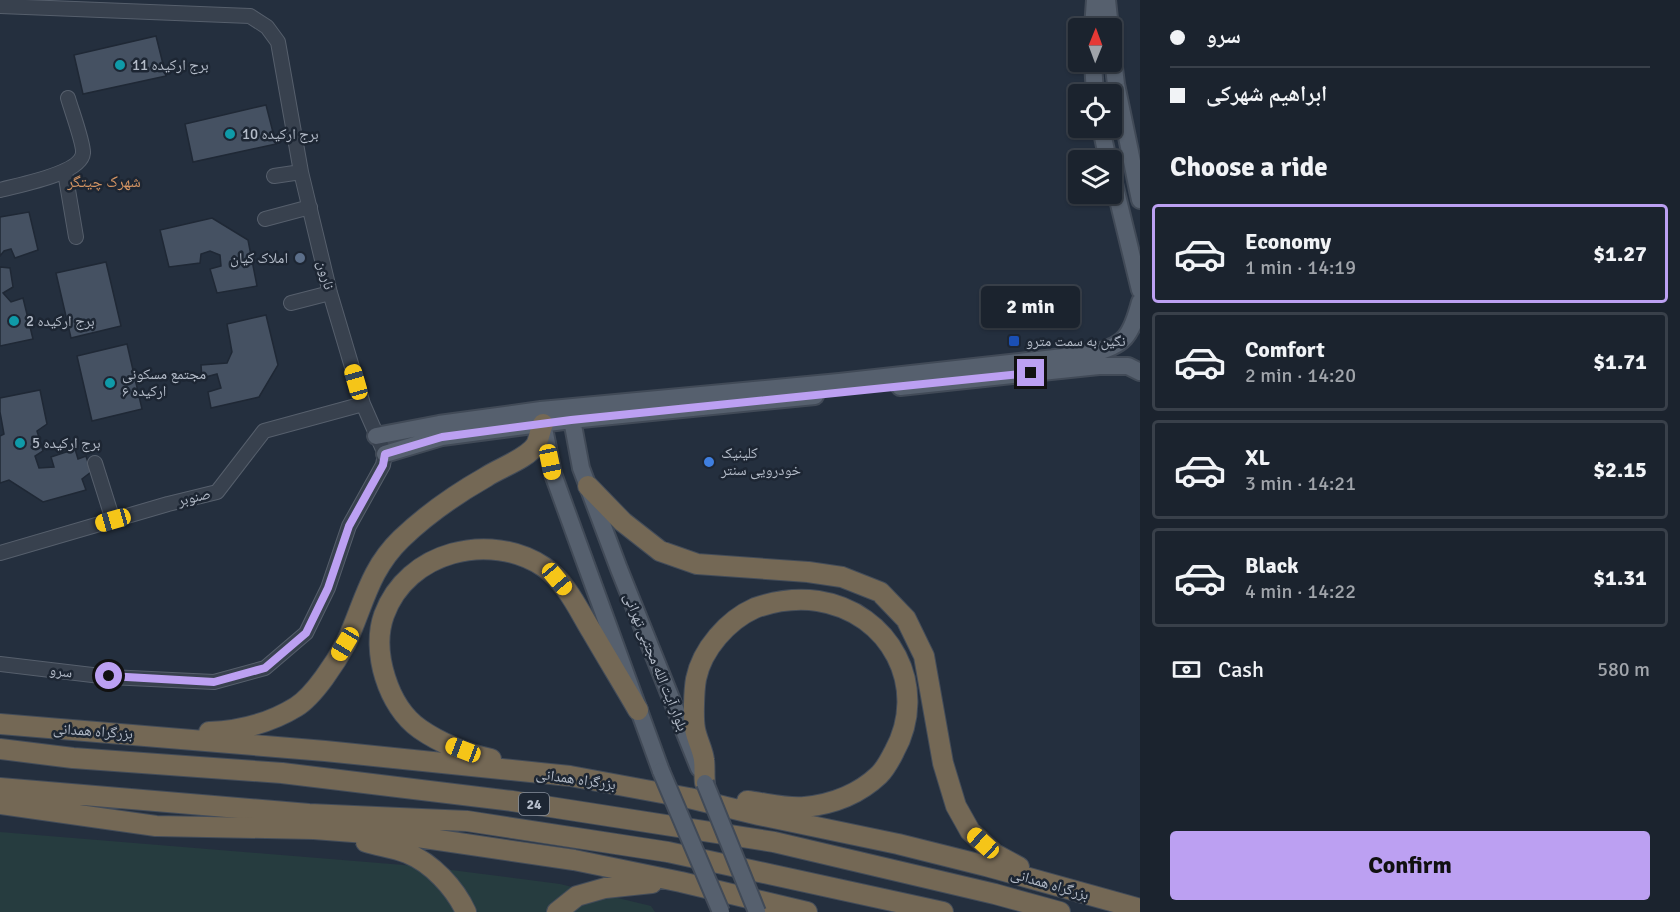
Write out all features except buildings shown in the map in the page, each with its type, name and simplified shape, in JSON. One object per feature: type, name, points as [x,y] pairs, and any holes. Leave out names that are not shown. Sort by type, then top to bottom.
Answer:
[{"type":"highway","points":[[140,735],[219,731],[255,725],[297,706],[317,686],[345,644],[372,577],[387,554],[409,531],[440,507],[487,476],[521,458],[535,446],[542,417]]},
{"type":"highway","points":[[588,486],[623,522],[660,551],[697,564],[808,572],[842,577],[879,592],[906,619],[924,656],[943,764],[956,806],[970,831],[995,854],[1059,888]]},
{"type":"highway","points":[[570,776],[480,757],[447,744],[418,729],[394,701],[382,662],[381,627],[389,603],[406,580],[432,561],[464,550],[482,548],[499,550],[516,553],[532,561],[551,573],[569,592],[638,710]]},
{"type":"highway","points":[[689,798],[803,807],[832,802],[853,794],[880,774],[900,742],[906,722],[908,695],[902,668],[890,644],[875,626],[854,612],[830,603],[803,599],[766,604],[734,620],[712,645],[696,679],[695,729],[704,760],[705,783]]},
{"type":"highway","name":"بزرگراه همدانی","points":[[0,724],[325,751],[570,776],[689,798],[898,844],[1140,909]]},
{"type":"highway","name":"بزرگراه همدانی","points":[[0,749],[73,758],[282,773],[512,801],[774,842],[1060,912]]},
{"type":"highway","name":"24","points":[[0,788],[309,814],[467,821],[668,852],[943,912]]},
{"type":"highway","points":[[0,804],[156,826],[314,829],[418,837],[574,860],[681,882],[807,912]]},
{"type":"highway","points":[[314,829],[407,853],[424,863],[448,884],[466,912]]},
{"type":"highway","points":[[557,912],[578,896],[604,888],[681,882]]},
{"type":"main road","points":[[1094,18],[1095,0]]},
{"type":"main road","points":[[1107,0],[1109,18]]},
{"type":"main road","points":[[1114,72],[1139,192],[1118,205],[1140,290]]},
{"type":"main road","points":[[376,436],[439,424],[570,414],[1090,354],[1111,349],[1125,338],[1134,322],[1140,302]]},
{"type":"main road","points":[[570,414],[1099,366],[1128,366],[1140,372]]},
{"type":"main road","name":"بلوار آیت الله مجتبی تهرانی","points":[[570,414],[581,468],[619,569],[757,912]]},
{"type":"main road","points":[[385,454],[442,437],[542,417]]},
{"type":"main road","name":"بلوار آیت الله مجتبی تهرانی","points":[[542,417],[553,474],[638,710],[661,771],[721,912]]},
{"type":"main road","points":[[548,450],[560,441],[577,446]]},
{"type":"street","name":"نارون","points":[[0,6],[250,16],[267,27],[278,42],[301,172],[330,292],[363,404],[385,454]]},
{"type":"street","points":[[0,190],[65,172],[79,163],[83,153],[68,98]]},
{"type":"street","points":[[65,172],[76,237]]},
{"type":"street","points":[[274,176],[301,172]]},
{"type":"street","points":[[265,219],[310,207]]},
{"type":"street","points":[[291,303],[330,292]]},
{"type":"street","name":"صنوبر","points":[[0,553],[217,492],[264,431],[363,404]]},
{"type":"street","name":"سرو","points":[[0,664],[109,676],[214,682],[265,668],[306,633],[328,588],[349,526],[383,465],[385,454]]},
{"type":"street","points":[[95,463],[113,520]]},
{"type":"green space","points":[[0,832],[428,867],[560,884],[651,906],[655,912],[0,912]]},
{"type":"place","name":"برج ارکیده 11","points":[[120,65]]},
{"type":"place","name":"برج ارکیده 10","points":[[230,134]]},
{"type":"place","name":"املاک کیان","points":[[300,258]]},
{"type":"place","name":"برج ارکیده 2","points":[[14,321]]},
{"type":"place","name":"نگین به سمت مترو","points":[[1014,341]]},
{"type":"place","name":"مجتمع مسکونی ارکیده ۶","points":[[110,383]]},
{"type":"place","name":"برج ارکیده 5","points":[[20,443]]},
{"type":"place","name":"کلینیک خودرویی سنتر","points":[[709,462]]},
{"type":"district","name":"شهرک چیتگر","points":[[104,181]]},
{"type":"route","points":[[109,676],[214,682],[265,668],[306,633],[328,588],[349,526],[383,465],[385,454],[442,437],[571,420],[1031,373]]}]
